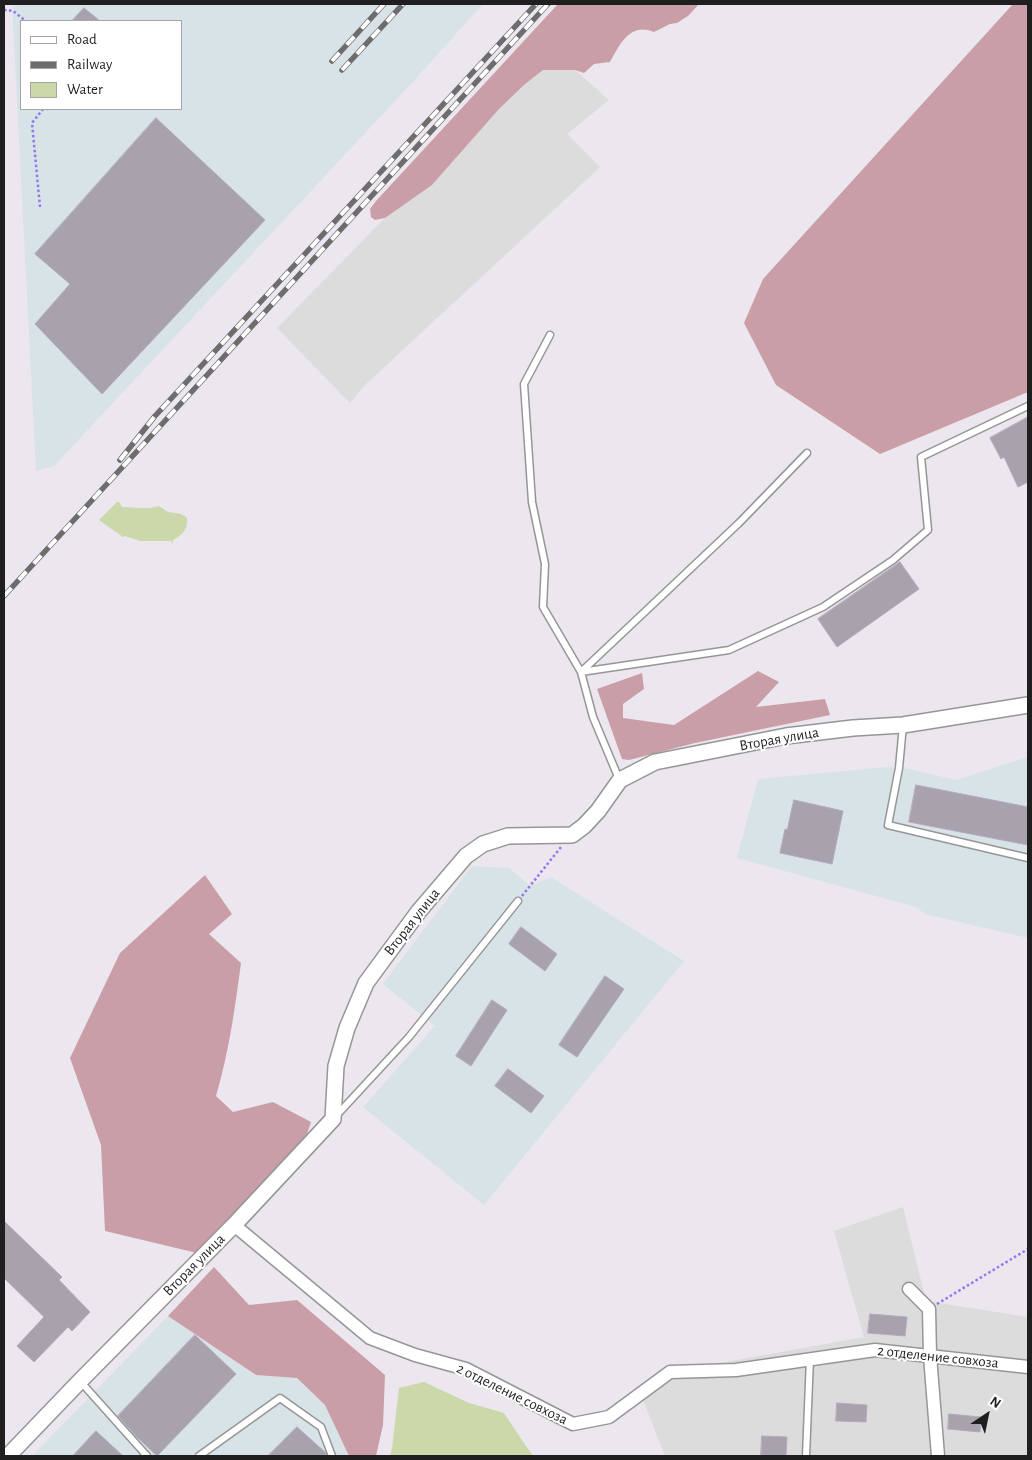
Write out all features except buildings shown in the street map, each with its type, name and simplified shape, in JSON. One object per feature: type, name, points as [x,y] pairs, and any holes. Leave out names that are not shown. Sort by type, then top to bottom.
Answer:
[{"type":"street","name":"Вторая улица","points":[[8,1456],[80,1380],[234,1225],[333,1119],[336,1066],[347,1028],[366,983],[419,911],[466,856],[484,844],[508,836],[572,834],[584,826],[598,811],[620,780],[655,762],[786,736],[853,728],[903,725],[1028,705]]},
{"type":"street","name":"2 отделение совхоза","points":[[234,1225],[370,1338],[415,1355],[466,1369],[573,1424],[609,1417],[670,1372],[736,1370],[875,1350],[1028,1367]]},
{"type":"street","points":[[909,1289],[929,1309],[930,1356],[938,1456]]},
{"type":"lane","points":[[550,335],[524,384],[532,502],[545,564],[543,608],[581,672],[593,717],[620,780]]},
{"type":"lane","points":[[581,672],[729,650],[823,607],[893,560],[928,530],[921,457],[1028,406]]},
{"type":"lane","points":[[581,672],[739,523],[806,453]]},
{"type":"lane","points":[[903,725],[899,768],[888,826],[1028,858]]},
{"type":"lane","points":[[333,1119],[409,1037],[518,901]]},
{"type":"lane","points":[[806,1456],[810,1358]]},
{"type":"lane","points":[[80,1380],[147,1456]]},
{"type":"lane","points":[[200,1456],[280,1398],[321,1427],[332,1456]]},
{"type":"path","points":[[4,10],[13,11],[25,20]]},
{"type":"path","points":[[40,208],[32,124],[42,110]]},
{"type":"path","points":[[530,886],[572,834]]},
{"type":"path","points":[[929,1309],[1028,1249]]},
{"type":"shaded area","points":[[12,4],[483,4],[409,86],[54,466],[36,471]]},
{"type":"shaded area","points":[[558,4],[699,4],[688,16],[677,23],[670,24],[654,32],[638,30],[632,32],[622,42],[610,62],[594,64],[584,73],[575,70],[543,70],[499,109],[432,185],[385,218],[375,220],[371,217],[370,209],[376,201]]},
{"type":"shaded area","points":[[1013,4],[1028,4],[1028,392],[880,454],[776,385],[744,323],[763,279]]},
{"type":"shaded area","points":[[543,70],[575,70],[609,100],[567,134],[600,167],[364,386],[350,403],[277,328],[385,218],[432,185],[499,109]]},
{"type":"shaded area","points":[[758,671],[779,682],[756,707],[825,699],[830,715],[695,743],[629,760],[622,759],[597,689],[642,673],[644,689],[623,704],[623,718],[674,725]]},
{"type":"shaded area","points":[[1028,757],[1028,938],[925,914],[916,907],[737,858],[758,779],[888,767],[909,769],[956,780]]},
{"type":"shaded area","points":[[472,866],[509,868],[530,886],[551,877],[684,961],[484,1205],[363,1107],[435,1026],[383,984]]},
{"type":"shaded area","points":[[205,875],[232,914],[209,934],[241,963],[228,1046],[216,1096],[233,1112],[273,1102],[311,1122],[304,1143],[197,1253],[105,1231],[101,1145],[70,1058],[120,953]]},
{"type":"shaded area","points":[[903,1207],[926,1301],[1028,1317],[1028,1456],[665,1456],[641,1395],[698,1367],[864,1337],[834,1231]]},
{"type":"shaded area","points":[[214,1267],[249,1305],[297,1300],[385,1375],[383,1425],[376,1456],[349,1456],[325,1405],[297,1378],[256,1375],[168,1316]]},
{"type":"shaded area","points":[[168,1316],[256,1375],[297,1378],[325,1405],[349,1456],[32,1456]]},
{"type":"water","points":[[117,502],[122,507],[145,508],[159,506],[168,512],[181,514],[187,518],[186,528],[180,536],[173,540],[173,544],[171,541],[140,541],[123,537],[99,520]]},
{"type":"water","points":[[424,1382],[469,1403],[504,1413],[534,1456],[390,1456],[399,1388]]},
{"type":"railway","points":[[332,61],[384,4]]},
{"type":"railway","points":[[342,70],[403,4]]},
{"type":"railway","points":[[120,460],[155,416],[536,4]]},
{"type":"railway","points":[[4,596],[548,4]]}]
